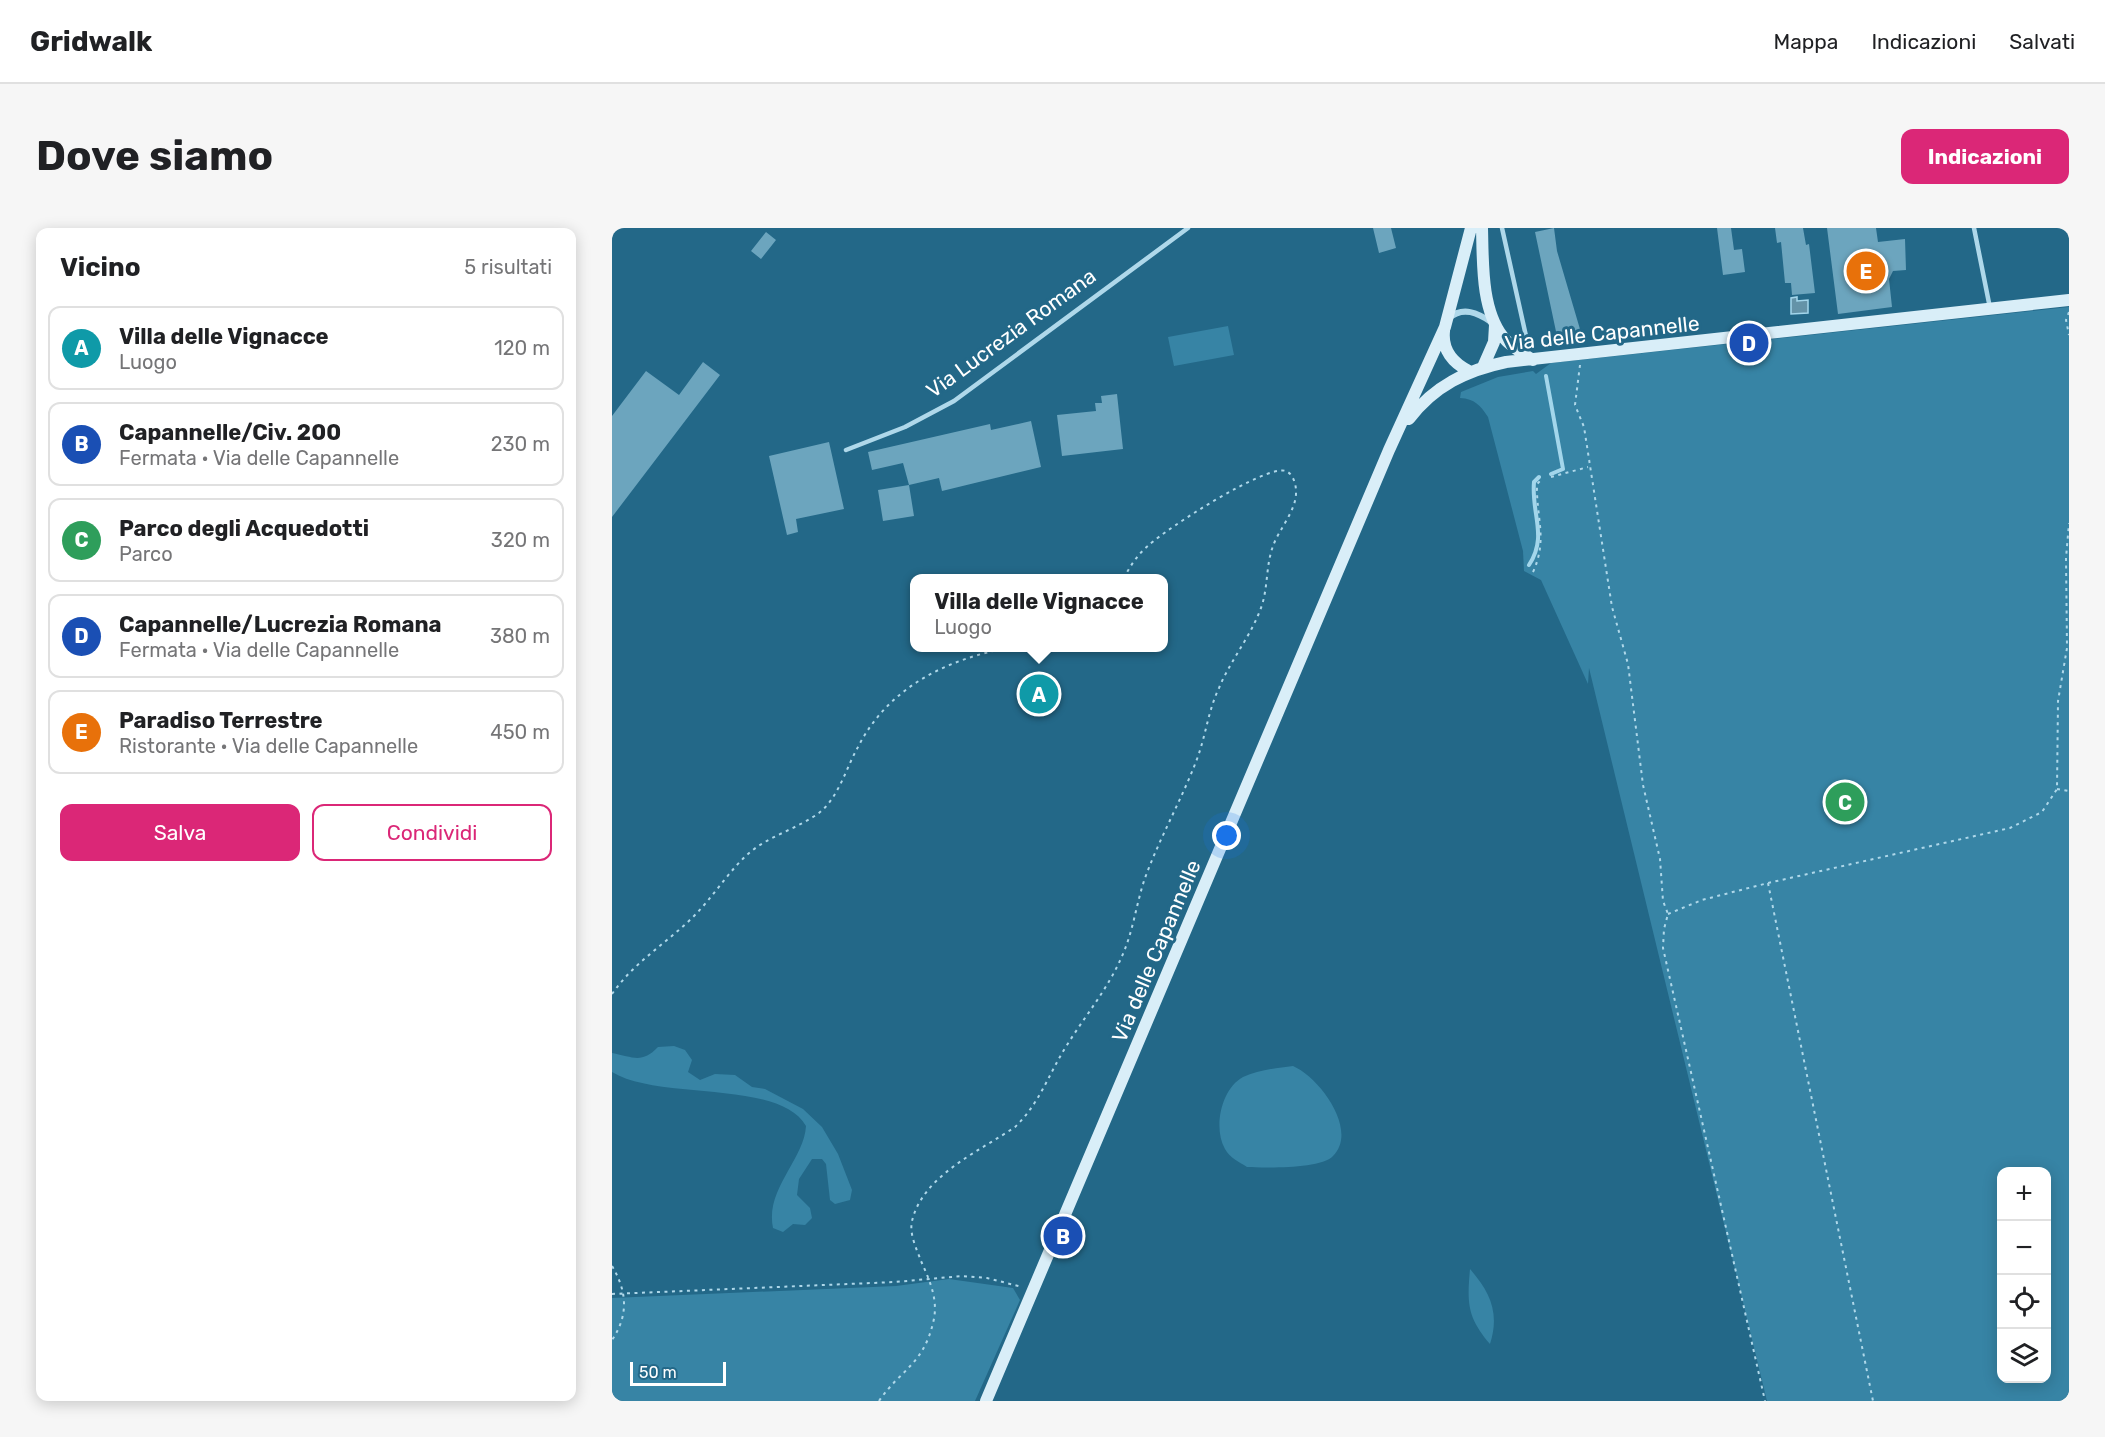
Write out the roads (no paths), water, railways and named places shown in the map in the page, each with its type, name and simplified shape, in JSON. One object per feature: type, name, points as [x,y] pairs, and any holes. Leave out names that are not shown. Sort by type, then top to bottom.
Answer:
[{"type":"street","points":[[1469,371],[1459,366],[1448,352],[1443,338],[1471,228]]},
{"type":"street","points":[[1482,228],[1483,261],[1489,306],[1494,323],[1494,342],[1483,367]]},
{"type":"street","name":"Via delle Capannelle","points":[[1389,450],[1427,397],[1469,371],[1483,367],[2069,300]]},
{"type":"street","points":[[1444,327],[1454,314],[1466,311],[1475,312],[1494,323],[1508,343],[1533,360]]},
{"type":"street","name":"Via delle Capannelle","points":[[986,1401],[1389,450],[1418,391],[1444,327]]},
{"type":"lane","name":"Via Lucrezia Romana","points":[[846,450],[895,432],[947,406],[1188,228]]},
{"type":"lane","points":[[1502,228],[1528,345]]},
{"type":"lane","points":[[1974,228],[1990,310]]},
{"type":"waterway","points":[[1546,376],[1563,469],[1551,474]]},
{"type":"waterway","points":[[1529,565],[1537,544],[1538,525],[1534,482],[1539,477]]},
{"type":"place","name":"Paradiso Terrestre","points":[[1866,271]]},
{"type":"place","name":"Capannelle/Lucrezia Romana","points":[[1749,343]]},
{"type":"place","name":"Villa delle Vignacce","points":[[1039,694]]},
{"type":"place","name":"Parco degli Acquedotti","points":[[1845,802]]},
{"type":"place","name":"Capannelle/Civ. 200","points":[[1063,1236]]}]
